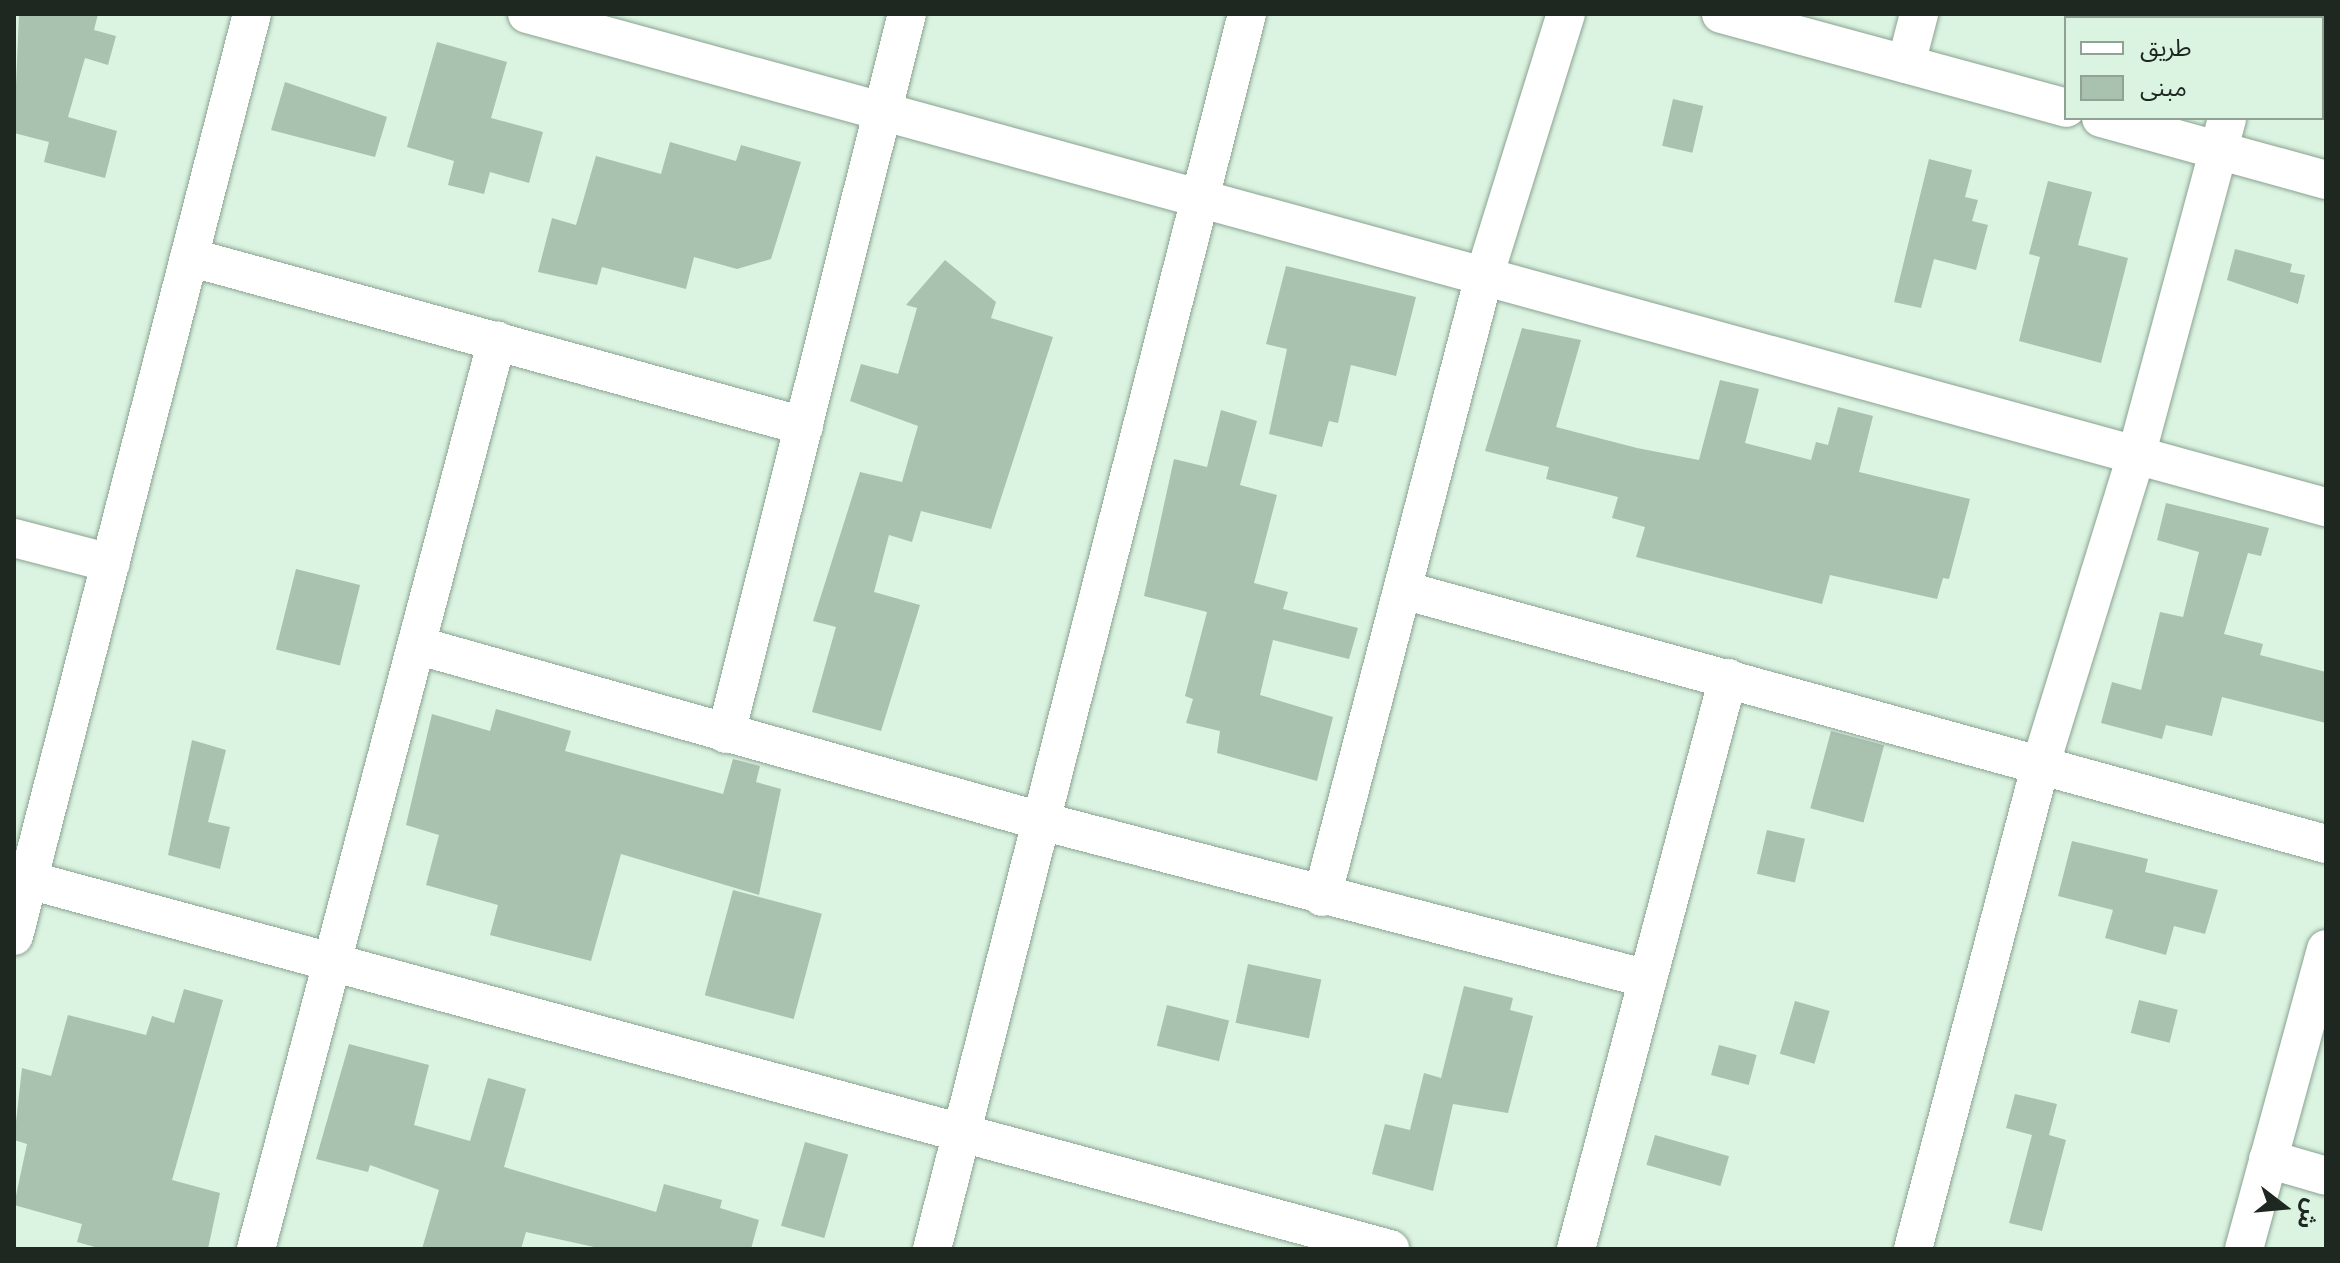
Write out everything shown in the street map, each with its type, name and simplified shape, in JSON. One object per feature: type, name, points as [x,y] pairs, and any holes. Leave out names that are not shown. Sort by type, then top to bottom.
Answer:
[{"type":"street","points":[[14,936],[21,878],[111,563],[252,14]]},
{"type":"street","points":[[527,14],[601,24],[881,108],[1199,193],[1483,280],[2326,507]]},
{"type":"street","points":[[726,734],[907,14]]},
{"type":"street","points":[[932,1249],[1247,14]]},
{"type":"street","points":[[1322,897],[1483,280],[1566,14]]},
{"type":"street","points":[[1721,14],[2064,107]]},
{"type":"street","points":[[1906,64],[1919,14]]},
{"type":"street","points":[[2116,120],[2223,134],[2326,180]]},
{"type":"street","points":[[1913,1249],[2041,763],[2136,456],[2223,134]]},
{"type":"street","points":[[189,257],[804,426]]},
{"type":"street","points":[[256,1249],[497,340]]},
{"type":"street","points":[[14,538],[111,563]]},
{"type":"street","points":[[1403,590],[2041,763],[2326,844]]},
{"type":"street","points":[[416,645],[1041,821],[1322,897],[1644,978]]},
{"type":"street","points":[[1576,1249],[1644,978],[1728,678]]},
{"type":"street","points":[[21,878],[1390,1249]]},
{"type":"street","points":[[2244,1249],[2326,949]]},
{"type":"street","points":[[2268,1159],[2326,1176]]},
{"type":"building","points":[[19,14],[98,14],[94,30],[116,36],[108,65],[85,58],[68,117],[117,131],[105,178],[44,162],[49,142],[14,133]]},
{"type":"building","points":[[437,42],[507,62],[491,118],[543,132],[529,183],[490,172],[484,194],[448,185],[454,161],[407,147]]},
{"type":"building","points":[[285,82],[387,117],[375,157],[271,130]]},
{"type":"building","points":[[1673,99],[1703,106],[1692,153],[1662,146]]},
{"type":"building","points":[[670,142],[736,161],[741,145],[801,162],[771,259],[737,269],[694,257],[686,289],[602,267],[597,285],[538,272],[552,218],[576,225],[596,156],[661,174]]},
{"type":"building","points":[[1929,159],[1972,170],[1965,197],[1978,200],[1972,221],[1988,225],[1976,270],[1934,259],[1921,308],[1894,302]]},
{"type":"building","points":[[2048,181],[2092,192],[2078,245],[2128,258],[2101,363],[2019,341],[2040,257],[2029,254]]},
{"type":"building","points":[[2235,249],[2292,264],[2290,272],[2305,275],[2298,304],[2227,280]]},
{"type":"building","points":[[945,260],[996,302],[991,318],[1053,337],[991,529],[921,511],[912,542],[889,535],[874,592],[920,605],[881,731],[812,712],[836,627],[813,621],[860,472],[902,482],[918,426],[850,401],[861,364],[898,374],[917,308],[906,305]]},
{"type":"building","points":[[1286,266],[1416,297],[1396,376],[1351,365],[1338,423],[1329,421],[1322,447],[1269,434],[1287,349],[1266,344]]},
{"type":"building","points":[[1522,328],[1581,340],[1556,427],[1637,448],[1699,460],[1720,380],[1759,389],[1745,443],[1811,460],[1816,442],[1828,445],[1838,407],[1873,416],[1859,472],[1970,499],[1949,579],[1943,578],[1937,599],[1830,575],[1822,604],[1636,557],[1645,527],[1612,518],[1618,497],[1546,479],[1549,467],[1485,451]]},
{"type":"building","points":[[1221,410],[1257,421],[1240,485],[1277,495],[1254,583],[1288,592],[1283,609],[1358,628],[1349,659],[1273,640],[1260,695],[1333,717],[1317,781],[1217,753],[1220,731],[1186,723],[1193,699],[1185,696],[1207,612],[1144,596],[1174,459],[1207,467]]},
{"type":"building","points":[[2166,503],[2269,528],[2261,556],[2248,553],[2224,634],[2263,644],[2260,655],[2326,672],[2326,723],[2222,697],[2212,736],[2166,725],[2162,739],[2101,723],[2112,682],[2141,690],[2160,612],[2183,617],[2199,552],[2157,540]]},
{"type":"building","points":[[296,569],[360,585],[340,666],[276,650]]},
{"type":"building","points":[[496,709],[571,731],[565,751],[723,794],[733,759],[760,766],[756,782],[781,789],[759,895],[621,854],[591,961],[490,935],[498,905],[426,885],[439,835],[406,825],[432,714],[490,731]]},
{"type":"building","points":[[1831,731],[1884,745],[1863,823],[1810,808]]},
{"type":"building","points":[[192,740],[226,750],[208,822],[230,827],[220,869],[168,855]]},
{"type":"building","points":[[1767,830],[1805,839],[1795,883],[1757,874]]},
{"type":"building","points":[[2072,841],[2148,859],[2145,872],[2218,890],[2205,934],[2174,926],[2166,955],[2105,938],[2113,910],[2058,896]]},
{"type":"building","points":[[733,890],[822,914],[794,1019],[705,995]]},
{"type":"building","points":[[1248,964],[1321,980],[1309,1038],[1236,1023]]},
{"type":"building","points":[[1464,986],[1513,998],[1510,1010],[1533,1016],[1508,1113],[1453,1104],[1433,1191],[1372,1174],[1385,1124],[1410,1130],[1424,1073],[1441,1078]]},
{"type":"building","points":[[184,989],[223,1000],[172,1180],[220,1193],[208,1249],[102,1249],[77,1242],[82,1224],[14,1205],[27,1144],[14,1140],[22,1068],[51,1076],[68,1015],[146,1035],[152,1016],[174,1023]]},
{"type":"building","points":[[2139,1000],[2178,1010],[2170,1043],[2131,1033]]},
{"type":"building","points":[[1795,1001],[1830,1011],[1814,1064],[1780,1054]]},
{"type":"building","points":[[1167,1005],[1229,1020],[1219,1061],[1157,1046]]},
{"type":"building","points":[[349,1044],[429,1065],[414,1125],[470,1141],[488,1078],[526,1089],[504,1167],[656,1212],[664,1184],[722,1200],[720,1208],[759,1220],[751,1249],[603,1249],[526,1232],[521,1249],[422,1249],[439,1190],[370,1165],[368,1172],[316,1159]]},
{"type":"building","points":[[1719,1045],[1757,1055],[1749,1085],[1711,1075]]},
{"type":"building","points":[[2015,1094],[2057,1104],[2049,1135],[2066,1140],[2042,1231],[2009,1223],[2032,1135],[2006,1128]]},
{"type":"building","points":[[1655,1135],[1729,1156],[1720,1186],[1646,1165]]},
{"type":"building","points":[[805,1142],[848,1154],[824,1238],[781,1226]]}]
